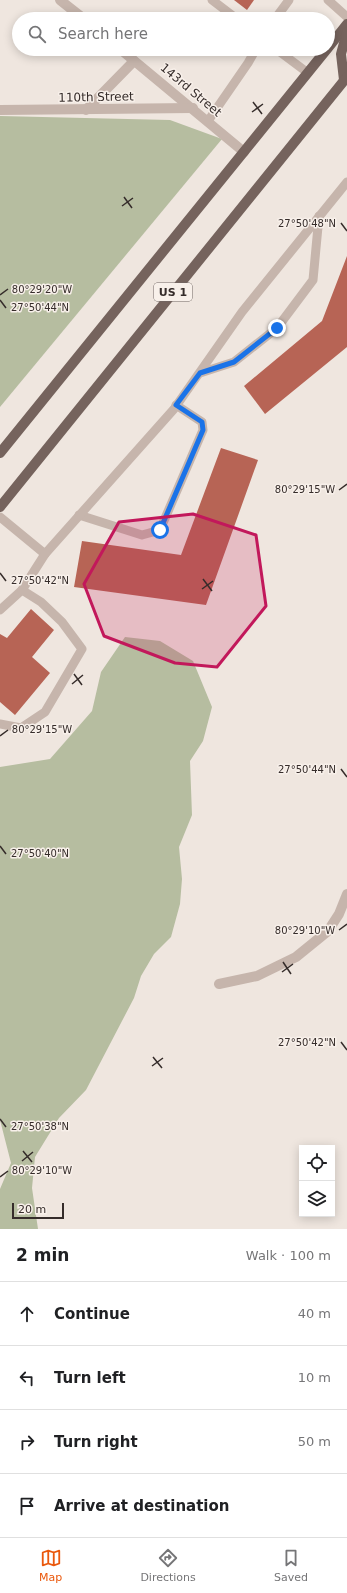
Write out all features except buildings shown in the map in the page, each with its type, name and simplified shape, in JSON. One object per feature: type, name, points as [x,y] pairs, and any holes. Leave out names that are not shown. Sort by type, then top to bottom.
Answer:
[{"type":"main road","name":"US 1","points":[[335,39],[347,24]]},
{"type":"main road","points":[[346,80],[342,70],[341,54],[347,32]]},
{"type":"main road","name":"US 1","points":[[0,453],[322,56]]},
{"type":"main road","name":"US 1","points":[[0,507],[346,80]]},
{"type":"street","points":[[60,0],[75,12]]},
{"type":"street","name":"143rd Street","points":[[128,56],[193,108],[244,152]]},
{"type":"street","points":[[86,110],[134,61]]},
{"type":"street","name":"110th Street","points":[[0,110],[193,108]]},
{"type":"street","points":[[219,984],[257,976],[296,957],[328,931],[339,914],[347,894]]},
{"type":"lane","points":[[212,0],[228,12]]},
{"type":"lane","points":[[280,12],[289,0]]},
{"type":"lane","points":[[328,0],[347,17]]},
{"type":"lane","points":[[208,121],[252,56]]},
{"type":"lane","points":[[285,56],[308,73]]},
{"type":"lane","points":[[0,610],[22,590],[45,554],[176,405],[242,312],[347,182]]},
{"type":"lane","points":[[200,373],[234,362],[277,328],[312,280],[319,216]]},
{"type":"lane","points":[[79,515],[142,535],[160,530],[203,430],[202,422],[176,405]]},
{"type":"lane","points":[[0,517],[45,554]]},
{"type":"lane","points":[[0,724],[21,728],[46,712],[82,649],[62,622],[40,602],[22,590]]},
{"type":"highlighted area","points":[[193,514],[256,535],[266,606],[217,667],[175,663],[104,636],[84,584],[119,522]]},
{"type":"green space","points":[[0,116],[170,120],[222,139],[0,407]]},
{"type":"green space","points":[[125,637],[160,641],[193,661],[212,707],[203,741],[190,761],[192,815],[179,847],[182,879],[180,904],[171,937],[154,954],[141,976],[134,998],[86,1090],[59,1118],[35,1157],[32,1188],[38,1229],[0,1229],[0,1189],[11,1163],[0,1120],[0,767],[50,759],[92,711],[101,672]]},
{"type":"route","points":[[160,530],[203,430],[202,422],[176,405],[200,373],[234,362],[277,328]]}]
